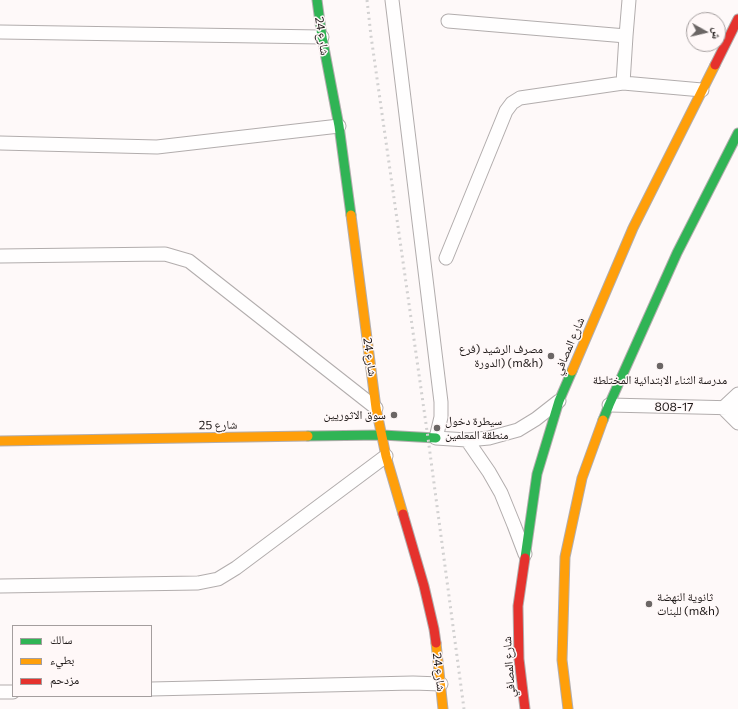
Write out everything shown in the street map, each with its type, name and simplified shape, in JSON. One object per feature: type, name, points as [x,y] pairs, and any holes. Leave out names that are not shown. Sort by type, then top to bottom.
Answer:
[{"type":"main road","name":"شارع 24","points":[[317,0],[322,37],[339,126],[376,408],[386,456],[424,586],[434,629],[444,709]]},
{"type":"main road","name":"شارع المصافي","points":[[525,709],[519,659],[518,606],[537,474],[559,401],[633,228],[738,19]]},
{"type":"main road","points":[[568,709],[562,660],[565,557],[582,478],[610,405],[677,253],[738,133]]},
{"type":"main road","name":"شارع 25","points":[[0,441],[382,435],[436,438]]},
{"type":"street","points":[[392,0],[441,402],[441,417],[436,438],[467,440],[489,438],[518,430],[536,419],[559,401]]},
{"type":"street","points":[[623,83],[629,0]]},
{"type":"street","points":[[448,21],[626,36]]},
{"type":"street","points":[[0,32],[322,37]]},
{"type":"street","points":[[446,258],[506,111],[512,103],[520,98],[623,83],[702,90]]},
{"type":"street","points":[[0,143],[157,147],[339,126]]},
{"type":"street","points":[[0,256],[165,254],[189,261],[376,408]]},
{"type":"street","points":[[738,394],[723,408],[738,423]]},
{"type":"street","name":"808-17","points":[[610,405],[738,408]]},
{"type":"street","points":[[467,440],[489,472],[501,493],[525,554]]},
{"type":"street","points":[[0,586],[198,583],[218,578],[236,568],[386,456]]},
{"type":"street","points":[[152,689],[413,683],[441,684]]},
{"type":"street","points":[[0,692],[12,692]]},
{"type":"railway","points":[[367,0],[464,709]]},
{"type":"traffic: fast","points":[[317,0],[322,37],[339,126],[351,215]]},
{"type":"traffic: fast","points":[[603,420],[677,253],[738,133]]},
{"type":"traffic: fast","points":[[525,558],[537,474],[559,401],[572,371]]},
{"type":"traffic: fast","points":[[308,436],[382,435],[436,438]]},
{"type":"traffic: slow","points":[[572,371],[633,228],[715,65]]},
{"type":"traffic: slow","points":[[351,215],[376,408],[386,456],[403,514]]},
{"type":"traffic: slow","points":[[568,709],[562,660],[565,557],[582,478],[603,420]]},
{"type":"traffic: slow","points":[[0,441],[308,436]]},
{"type":"traffic: slow","points":[[436,643],[443,709]]},
{"type":"traffic: jam","points":[[715,65],[738,19]]},
{"type":"traffic: jam","points":[[403,514],[424,586],[436,643]]},
{"type":"traffic: jam","points":[[525,558],[518,606],[519,659],[525,709]]},
{"type":"place","name":"مصرف الرشيد (فرع الدورة) (m&h)","points":[[551,356]]},
{"type":"place","name":"مدرسة الثناء الابتدائية المختلطة","points":[[660,366]]},
{"type":"place","name":"سوق الاثوريين","points":[[394,415]]},
{"type":"place","name":"سيطرة دخول منطقة المعلمين","points":[[437,428]]},
{"type":"place","name":"ثانوية النهضة للبنات (m&h)","points":[[649,604]]}]
